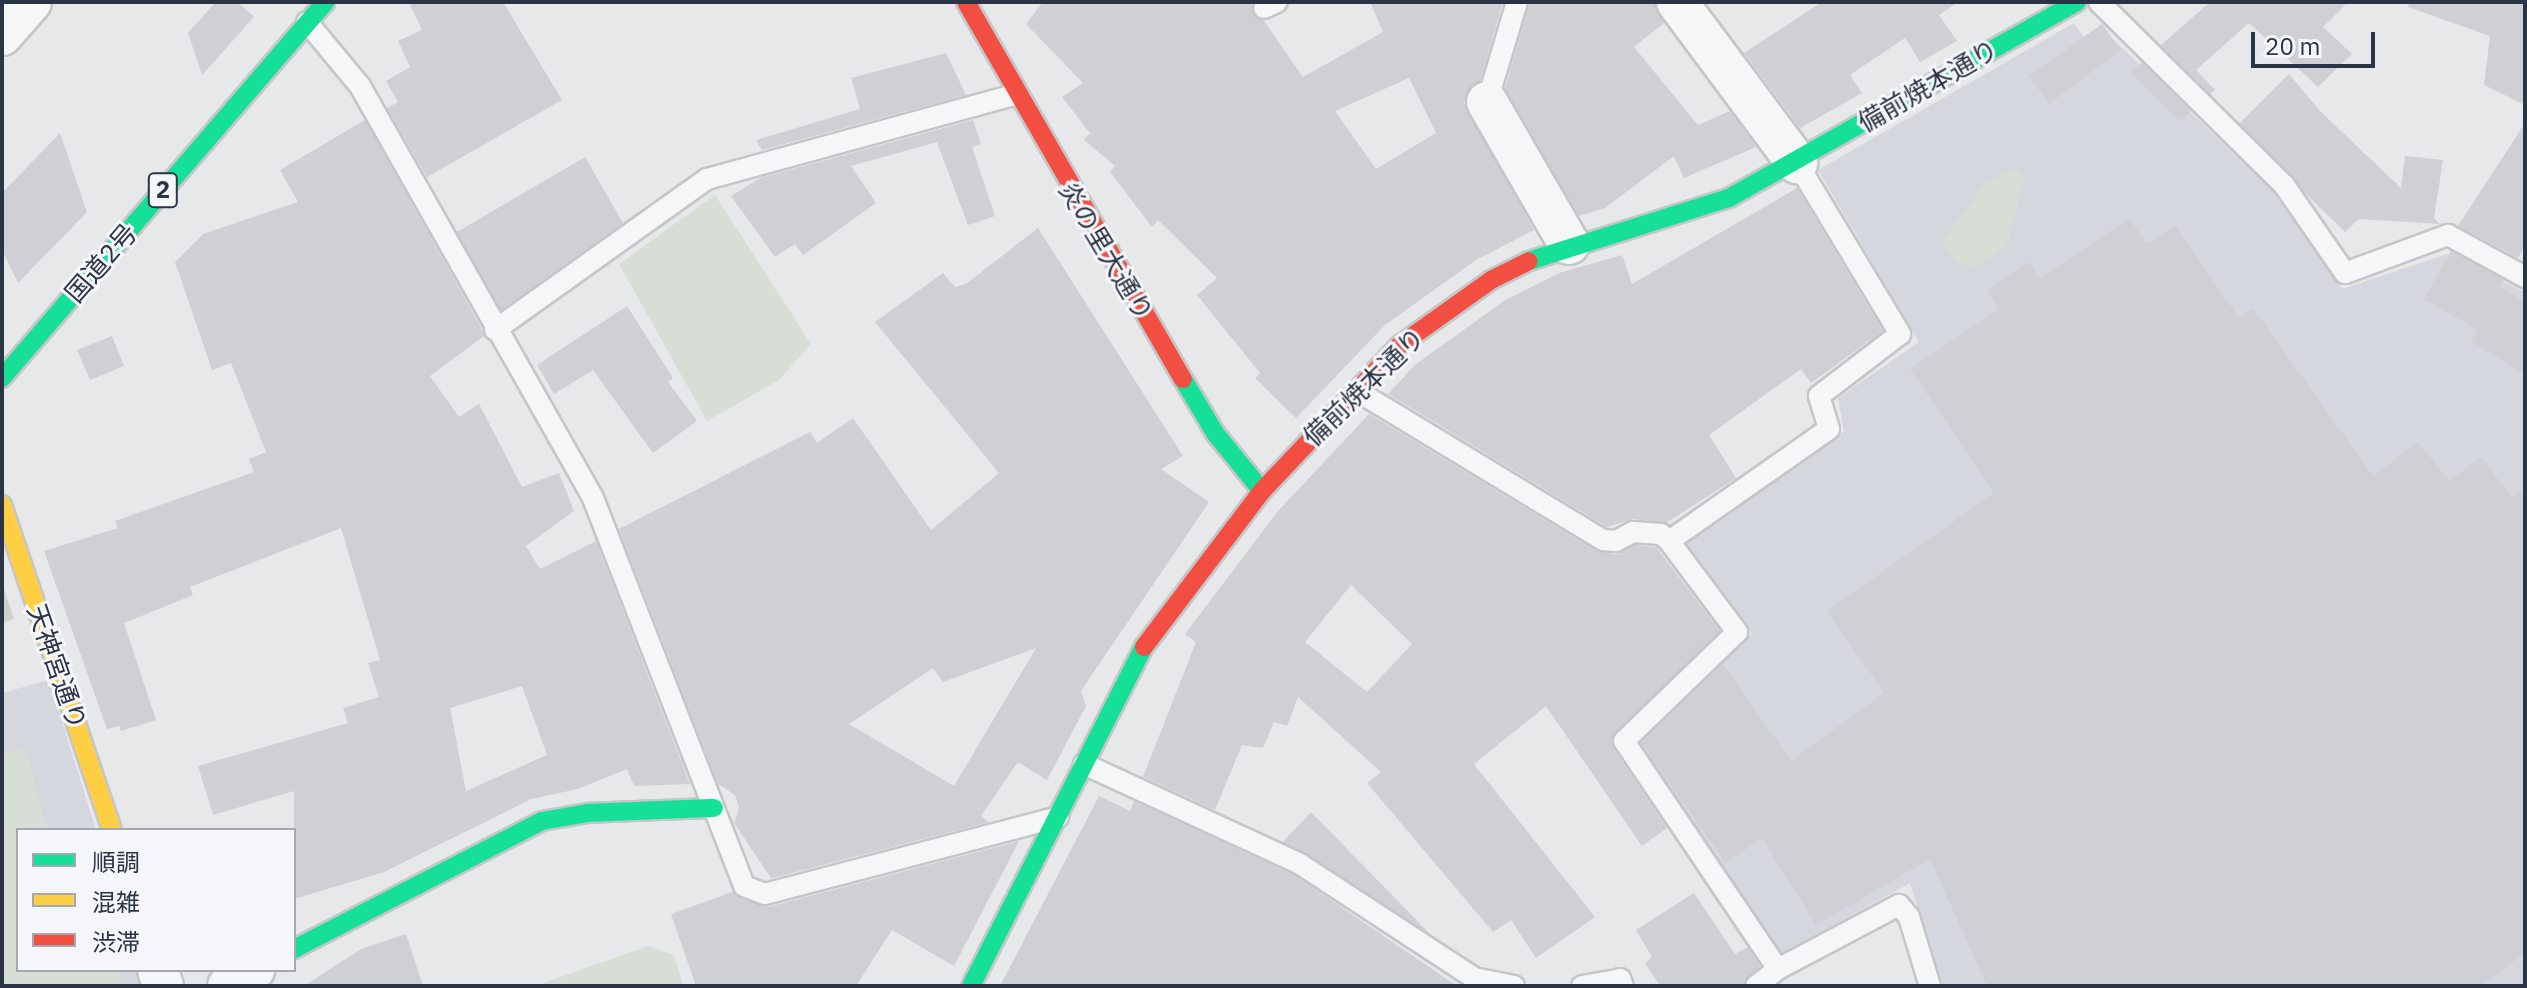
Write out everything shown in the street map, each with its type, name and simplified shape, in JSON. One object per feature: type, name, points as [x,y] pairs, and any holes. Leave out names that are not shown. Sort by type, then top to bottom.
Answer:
[{"type":"main road","name":"国道2号","points":[[2,378],[325,2]]},
{"type":"main road","name":"炎の里大通り","points":[[966,2],[1015,95],[1221,443],[1262,491]]},
{"type":"main road","name":"備前焼本通り","points":[[971,986],[1140,652],[1262,491],[1400,345],[1491,280],[1569,244],[1729,198],[1797,163],[2077,2]]},
{"type":"main road","name":"天神宮通り","points":[[2,505],[111,828]]},
{"type":"main road","points":[[296,948],[542,821],[588,813],[714,808]]},
{"type":"street","points":[[2,35],[31,2]]},
{"type":"street","points":[[1677,2],[1797,163]]},
{"type":"street","points":[[1487,102],[1569,244]]},
{"type":"street","points":[[228,986],[251,972]]},
{"type":"lane","points":[[1487,102],[1517,2]]},
{"type":"lane","points":[[2099,2],[2284,185],[2345,273],[2448,235],[2525,277]]},
{"type":"lane","points":[[307,22],[360,86],[495,330],[593,498],[744,886],[765,894],[1058,817]]},
{"type":"lane","points":[[495,330],[707,179],[1015,95]]},
{"type":"lane","points":[[1669,541],[1829,429],[1819,396],[1900,334],[1797,163]]},
{"type":"lane","points":[[1357,391],[1603,540],[1616,541],[1633,532],[1661,534],[1737,632],[1624,741],[1778,969]]},
{"type":"lane","points":[[1084,764],[1300,864],[1474,982],[1514,986]]},
{"type":"lane","points":[[1756,986],[1778,969],[1899,905],[1909,917],[1930,986]]},
{"type":"lane","points":[[1582,986],[1620,979],[1623,986]]},
{"type":"shaded area","points":[[2074,23],[2098,57],[2118,44],[2272,190],[2342,289],[2447,254],[2525,292],[2525,986],[1942,986],[1910,883],[1781,954],[1636,747],[1640,738],[1752,634],[1686,550],[1687,543],[1844,432],[1838,398],[1919,342],[1818,170]]},
{"type":"shaded area","points":[[2013,168],[2024,178],[2007,245],[1975,267],[1958,264],[1942,241],[1985,184]]},
{"type":"shaded area","points":[[715,195],[811,344],[779,380],[707,421],[619,264]]},
{"type":"shaded area","points":[[49,680],[95,828],[16,828],[16,972],[141,972],[145,986],[2,986],[2,693]]},
{"type":"shaded area","points":[[26,749],[46,828],[16,828],[16,972],[118,972],[122,986],[2,986],[2,754]]},
{"type":"shaded area","points":[[648,946],[674,955],[683,986],[535,986]]},
{"type":"building","points":[[216,2],[238,2],[254,17],[202,75],[188,33]]},
{"type":"building","points":[[409,2],[503,2],[562,100],[427,177],[387,108],[398,102],[386,81],[410,67],[398,41],[422,30]]},
{"type":"building","points":[[1043,2],[1251,2],[1253,14],[1264,21],[1303,77],[1383,32],[1370,2],[1503,2],[1480,81],[1468,90],[1464,103],[1534,230],[1476,260],[1385,325],[1296,418],[1255,378],[1260,373],[1197,295],[1217,278],[1158,220],[1152,227],[1110,172],[1115,166],[1084,140],[1090,133],[1062,97],[1083,83],[1026,24]],"holes":[[[1409,78],[1436,133],[1376,169],[1335,111]]]},
{"type":"building","points":[[1530,2],[1654,2],[1664,23],[1634,47],[1698,125],[1730,111],[1756,147],[1684,178],[1674,156],[1605,208],[1579,216],[1505,88]]},
{"type":"building","points":[[1822,2],[1958,2],[1939,15],[1957,41],[1920,62],[1905,38],[1850,75],[1862,93],[1800,128],[1744,53]]},
{"type":"building","points":[[2210,2],[2348,2],[2323,27],[2352,54],[2318,87],[2249,23],[2196,70],[2215,90],[2210,94],[2161,45]]},
{"type":"building","points":[[2409,2],[2525,2],[2525,105],[2484,85],[2490,36],[2408,7]]},
{"type":"building","points":[[2102,24],[2121,50],[2049,104],[2029,76]]},
{"type":"building","points":[[946,53],[966,95],[762,150],[756,140],[860,109],[851,78]]},
{"type":"building","points":[[2142,62],[2191,111],[2180,121],[2130,73]]},
{"type":"building","points":[[2289,74],[2321,112],[2401,188],[2405,156],[2443,160],[2434,218],[2440,224],[2359,219],[2345,232],[2306,194],[2240,123]]},
{"type":"building","points":[[365,120],[484,336],[430,376],[459,417],[479,404],[522,487],[559,473],[574,511],[526,546],[540,569],[596,541],[690,784],[634,786],[627,769],[578,789],[531,799],[384,872],[296,898],[294,791],[213,815],[198,766],[348,723],[343,708],[379,697],[368,663],[380,660],[341,528],[190,587],[193,595],[124,623],[156,720],[121,731],[119,726],[107,729],[44,551],[118,528],[115,521],[254,472],[249,459],[266,452],[231,363],[212,370],[175,262],[203,234],[298,202],[280,170]],"holes":[[[522,686],[547,755],[466,791],[450,708]]]},
{"type":"building","points":[[973,120],[981,144],[972,147],[995,216],[968,225],[937,142],[851,166],[876,203],[803,255],[795,244],[775,257],[731,196],[760,178]]},
{"type":"building","points":[[2525,123],[2525,247],[2518,258],[2458,226]]},
{"type":"building","points":[[60,133],[87,212],[18,283],[2,250],[2,193]]},
{"type":"building","points":[[585,157],[623,223],[501,310],[457,232]]},
{"type":"building","points":[[1797,188],[1883,331],[1811,383],[1801,369],[1709,435],[1736,478],[1666,523],[1633,519],[1607,527],[1388,394],[1416,364],[1504,301],[1559,273],[1622,255],[1632,284]]},
{"type":"building","points":[[2129,218],[2147,244],[2175,226],[2239,318],[2253,308],[2373,476],[2418,442],[2449,481],[2481,457],[2512,497],[2525,487],[2525,953],[2481,986],[1987,986],[1930,859],[1816,925],[1762,838],[1726,863],[1641,743],[1723,664],[1791,761],[1884,693],[1827,611],[1994,493],[1910,369],[1999,309],[1987,290],[2029,262],[2040,279]]},
{"type":"building","points":[[1038,228],[1183,456],[1161,469],[1209,502],[1081,691],[1086,706],[1047,780],[1018,762],[981,816],[989,822],[765,880],[771,878],[734,823],[739,808],[735,795],[718,784],[619,529],[810,432],[817,443],[853,418],[931,530],[999,473],[875,322],[943,273],[955,287],[966,284]],"holes":[[[1036,648],[954,786],[849,724],[933,668],[943,682]]]},
{"type":"building","points":[[2451,251],[2504,280],[2500,287],[2525,302],[2525,375],[2471,341],[2478,330],[2424,299]]},
{"type":"building","points":[[627,306],[673,378],[668,382],[697,421],[653,453],[593,370],[554,394],[537,365]]},
{"type":"building","points":[[112,336],[124,366],[90,380],[77,350]]},
{"type":"building","points":[[1369,414],[1596,551],[1616,554],[1636,545],[1656,547],[1720,631],[1612,736],[1613,748],[1667,828],[1642,846],[1546,706],[1474,764],[1595,917],[1536,958],[1511,920],[1493,932],[1367,783],[1381,772],[1298,697],[1287,726],[1274,722],[1263,748],[1242,745],[1215,810],[1143,777],[1196,642],[1185,634],[1278,511]],"holes":[[[1351,585],[1412,644],[1367,692],[1305,642]]]},
{"type":"building","points":[[2,583],[14,619],[2,623]]},
{"type":"building","points":[[1099,796],[1130,811],[1134,801],[1294,875],[1457,986],[1000,986]]},
{"type":"building","points":[[1311,812],[1430,934],[1283,842]]},
{"type":"building","points":[[1019,841],[954,966],[892,930],[856,986],[696,986],[671,914],[732,892],[768,907]]},
{"type":"building","points":[[1694,893],[1735,954],[1748,947],[1760,966],[1743,986],[1660,986],[1645,963],[1652,957],[1636,930]]},
{"type":"building","points":[[406,934],[423,986],[304,986],[361,949]]},
{"type":"traffic: fast","points":[[2,378],[325,2]]},
{"type":"traffic: fast","points":[[1529,261],[1729,198],[2077,2]]},
{"type":"traffic: fast","points":[[1183,379],[1215,433],[1262,491]]},
{"type":"traffic: fast","points":[[971,986],[1144,647]]},
{"type":"traffic: fast","points":[[296,948],[542,821],[588,813],[714,808]]},
{"type":"traffic: slow","points":[[2,505],[111,828]]},
{"type":"traffic: jam","points":[[966,2],[1183,379]]},
{"type":"traffic: jam","points":[[1144,647],[1262,491],[1400,345],[1491,280],[1529,261]]}]
